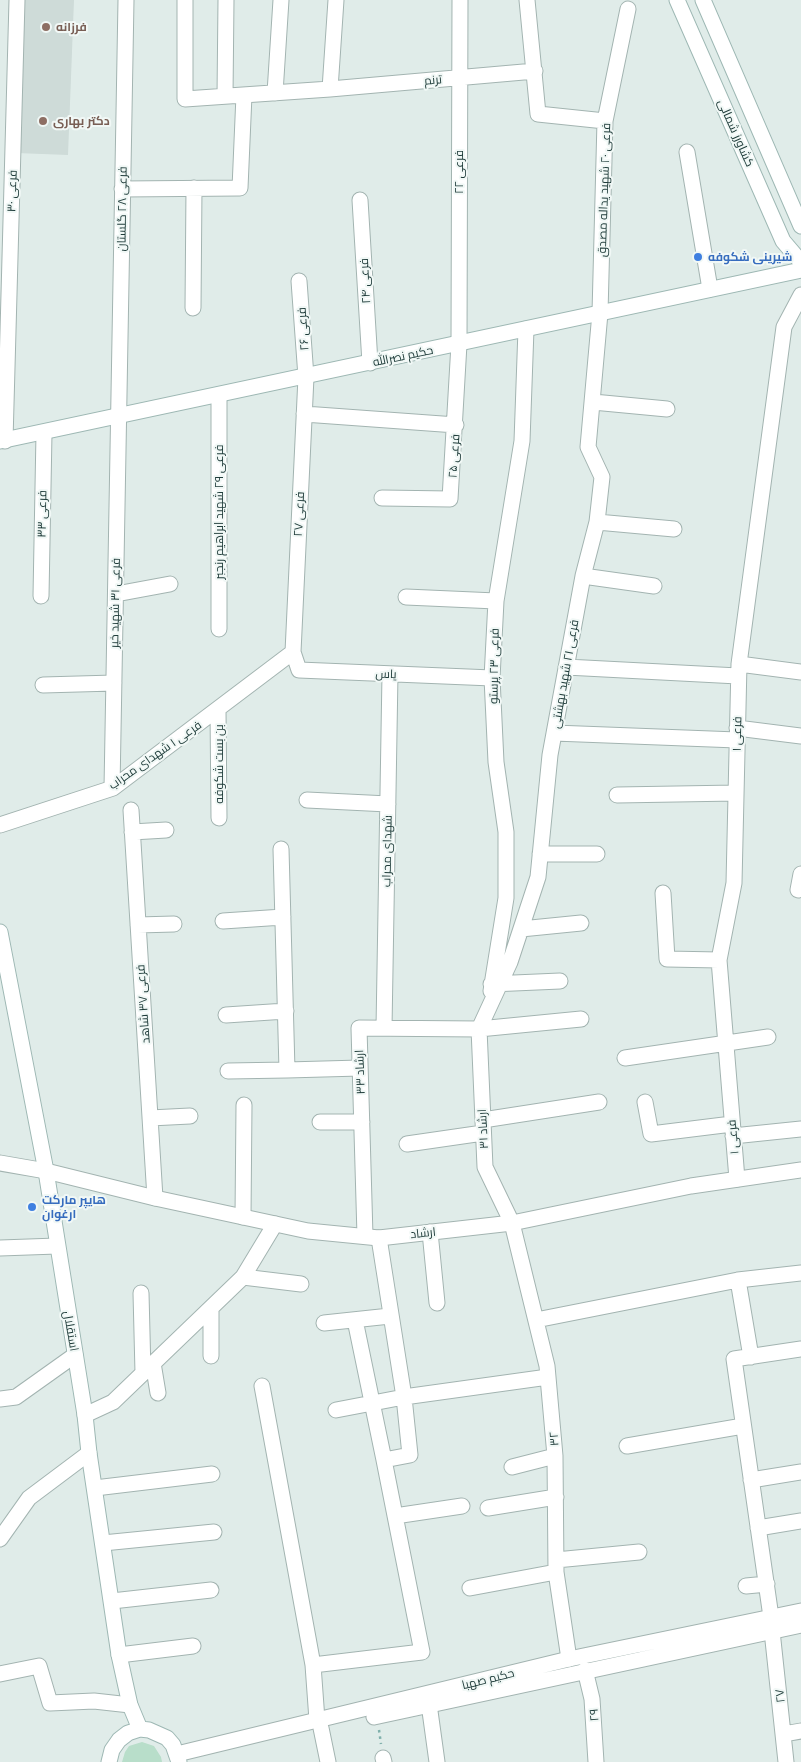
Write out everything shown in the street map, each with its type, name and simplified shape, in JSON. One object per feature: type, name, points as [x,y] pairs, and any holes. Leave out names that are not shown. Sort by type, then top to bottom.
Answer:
[{"type":"street","name":"فرعی ۳۰","points":[[2,443],[18,0]]},
{"type":"street","name":"فرعی ۲۸ گلستان","points":[[117,417],[126,0]]},
{"type":"street","name":"ترنم","points":[[186,0],[185,99],[330,90],[535,71]]},
{"type":"street","points":[[224,96],[226,0]]},
{"type":"street","points":[[275,93],[281,0]]},
{"type":"street","points":[[330,90],[336,0]]},
{"type":"street","name":"فرعی ۲۲","points":[[459,344],[460,0]]},
{"type":"street","points":[[527,0],[538,114],[605,121]]},
{"type":"street","name":"کشاورز شمالی","points":[[677,0],[783,241],[801,262]]},
{"type":"street","name":"کشاورز شمالی","points":[[703,0],[801,226]]},
{"type":"street","name":"فرعی ۲۰ شهید یداله مصدق","points":[[600,313],[605,121],[628,9]]},
{"type":"street","points":[[122,189],[240,188],[244,95]]},
{"type":"street","points":[[687,152],[710,290]]},
{"type":"street","points":[[193,308],[194,188]]},
{"type":"street","name":"فرعی ۲۴","points":[[360,200],[370,363]]},
{"type":"street","name":"حکیم نصرالله","points":[[2,443],[801,270]]},
{"type":"street","name":"فرعی ۲۶","points":[[300,281],[306,377]]},
{"type":"street","name":"فرعی ۱","points":[[737,1179],[724,1043],[719,960],[734,883],[739,670],[784,327],[801,295]]},
{"type":"street","name":"فرعی ۲۱ شهید بهشتی","points":[[479,1028],[495,984],[510,962],[538,877],[554,733],[583,576],[596,522],[602,477],[588,446],[600,313]]},
{"type":"street","name":"فرعی ۲۳ پرستو","points":[[495,984],[506,898],[506,832],[496,762],[492,678],[496,601],[522,441],[526,329]]},
{"type":"street","name":"فرعی ۲۵","points":[[382,498],[450,499],[456,426],[459,344]]},
{"type":"street","name":"فرعی ۲۷","points":[[292,652],[306,377]]},
{"type":"street","name":"فرعی ۲۹ شهید ابراهیم رنجبر","points":[[218,630],[219,395]]},
{"type":"street","points":[[593,402],[668,409]]},
{"type":"street","points":[[304,414],[456,426]]},
{"type":"street","name":"فرعی ۳۱ شهید خیر","points":[[112,788],[117,417]]},
{"type":"street","name":"فرعی ۳۳","points":[[41,596],[44,433]]},
{"type":"street","points":[[596,522],[674,529]]},
{"type":"street","points":[[583,576],[654,586]]},
{"type":"street","points":[[116,594],[170,584]]},
{"type":"street","points":[[406,597],[496,601]]},
{"type":"street","name":"یاس","points":[[292,652],[299,670],[492,678]]},
{"type":"street","name":"فرعی ۱ شهدای محراب","points":[[0,825],[112,788],[218,710],[292,652]]},
{"type":"street","points":[[566,667],[801,672]]},
{"type":"street","name":"شهدای محراب","points":[[384,1028],[390,674]]},
{"type":"street","points":[[43,685],[114,683]]},
{"type":"street","name":"بن بست شکوفه","points":[[218,710],[219,818]]},
{"type":"street","points":[[554,733],[801,736]]},
{"type":"street","points":[[617,795],[736,793]]},
{"type":"street","points":[[307,800],[388,804]]},
{"type":"street","name":"فرعی ۳۷ شاهد","points":[[131,810],[155,1198]]},
{"type":"street","points":[[132,832],[166,830]]},
{"type":"street","points":[[281,849],[287,1070]]},
{"type":"street","points":[[540,854],[597,854]]},
{"type":"street","points":[[798,890],[801,874]]},
{"type":"street","points":[[663,893],[667,959],[719,960]]},
{"type":"street","points":[[223,921],[283,917]]},
{"type":"street","points":[[521,929],[581,923]]},
{"type":"street","points":[[138,925],[174,924]]},
{"type":"street","name":"استقلال","points":[[0,932],[46,1171],[76,1355],[119,1655],[130,1705],[140,1730]]},
{"type":"street","points":[[495,984],[560,981]]},
{"type":"street","points":[[226,1015],[286,1011]]},
{"type":"street","name":"ارشاد ۳۳","points":[[384,1460],[410,1455],[404,1397],[390,1316],[372,1237],[362,1122],[359,1028],[479,1028],[581,1019]]},
{"type":"street","name":"ارشاد ۳۱","points":[[479,1028],[485,1167],[512,1223]]},
{"type":"street","points":[[625,1058],[768,1037]]},
{"type":"street","points":[[228,1071],[360,1068]]},
{"type":"street","points":[[408,1144],[599,1102]]},
{"type":"street","points":[[645,1102],[651,1134],[801,1129]]},
{"type":"street","points":[[244,1105],[244,1217]]},
{"type":"street","points":[[150,1118],[190,1116]]},
{"type":"street","points":[[320,1122],[362,1122]]},
{"type":"street","name":"ارشاد","points":[[0,1163],[46,1171],[155,1198],[308,1231],[372,1237],[512,1223],[691,1186],[801,1170]]},
{"type":"street","name":"۳۲","points":[[512,1223],[548,1376],[556,1456],[556,1566],[568,1659]]},
{"type":"street","points":[[85,1415],[113,1402],[243,1277],[275,1224]]},
{"type":"street","points":[[430,1232],[437,1303]]},
{"type":"street","points":[[0,1248],[57,1246]]},
{"type":"street","points":[[536,1320],[738,1280],[801,1273]]},
{"type":"street","points":[[243,1277],[301,1284]]},
{"type":"street","points":[[738,1280],[751,1356],[801,1349]]},
{"type":"street","points":[[141,1293],[148,1368],[158,1393]]},
{"type":"street","points":[[211,1308],[211,1356]]},
{"type":"street","points":[[324,1323],[390,1316]]},
{"type":"street","points":[[313,1665],[422,1652],[373,1404],[354,1320]]},
{"type":"street","points":[[0,1399],[16,1397],[76,1355]]},
{"type":"street","name":"۲۷","points":[[751,1356],[734,1359],[772,1624],[786,1762]]},
{"type":"street","points":[[336,1410],[404,1397],[548,1376]]},
{"type":"street","points":[[262,1386],[313,1665],[319,1724],[328,1762]]},
{"type":"street","points":[[627,1446],[743,1426]]},
{"type":"street","points":[[0,1540],[29,1498],[89,1453]]},
{"type":"street","points":[[512,1467],[556,1456]]},
{"type":"street","points":[[751,1480],[801,1472]]},
{"type":"street","points":[[95,1488],[212,1474]]},
{"type":"street","points":[[488,1508],[556,1497]]},
{"type":"street","points":[[395,1516],[462,1506]]},
{"type":"street","points":[[758,1528],[801,1521]]},
{"type":"street","points":[[104,1543],[214,1532]]},
{"type":"street","points":[[470,1588],[556,1566],[640,1552]]},
{"type":"street","points":[[746,1586],[766,1584]]},
{"type":"street","points":[[112,1601],[211,1590]]},
{"type":"street","name":"حکیم صهبا","points":[[319,1724],[377,1716],[585,1670],[772,1624],[801,1611]]},
{"type":"street","name":"حکیم صهبا","points":[[181,1759],[568,1659],[772,1624],[801,1625]]},
{"type":"street","points":[[119,1655],[193,1646]]},
{"type":"street","points":[[568,1659],[585,1670]]},
{"type":"street","points":[[0,1674],[39,1666],[50,1703],[94,1701],[130,1705]]},
{"type":"street","name":"۲۹","points":[[585,1670],[592,1699],[596,1762]]},
{"type":"street","points":[[429,1704],[437,1762]]},
{"type":"street","points":[[109,1762],[112,1750],[119,1740],[128,1733],[140,1730],[158,1732],[173,1745],[181,1759]]},
{"type":"street","points":[[784,1734],[801,1732]]},
{"type":"path","points":[[377,1716],[384,1760]]},
{"type":"shaded area","points":[[20,0],[74,0],[68,155],[16,153]]},
{"type":"green space","points":[[142,1742],[154,1746],[162,1762],[122,1762],[129,1746]]},
{"type":"place","name":"فرزانه","points":[[46,27]]},
{"type":"place","name":"دکتر بهاری","points":[[43,121]]},
{"type":"place","name":"شیرینی شکوفه","points":[[698,257]]},
{"type":"place","name":"هایپر مارکت ارغوان","points":[[32,1207]]}]
